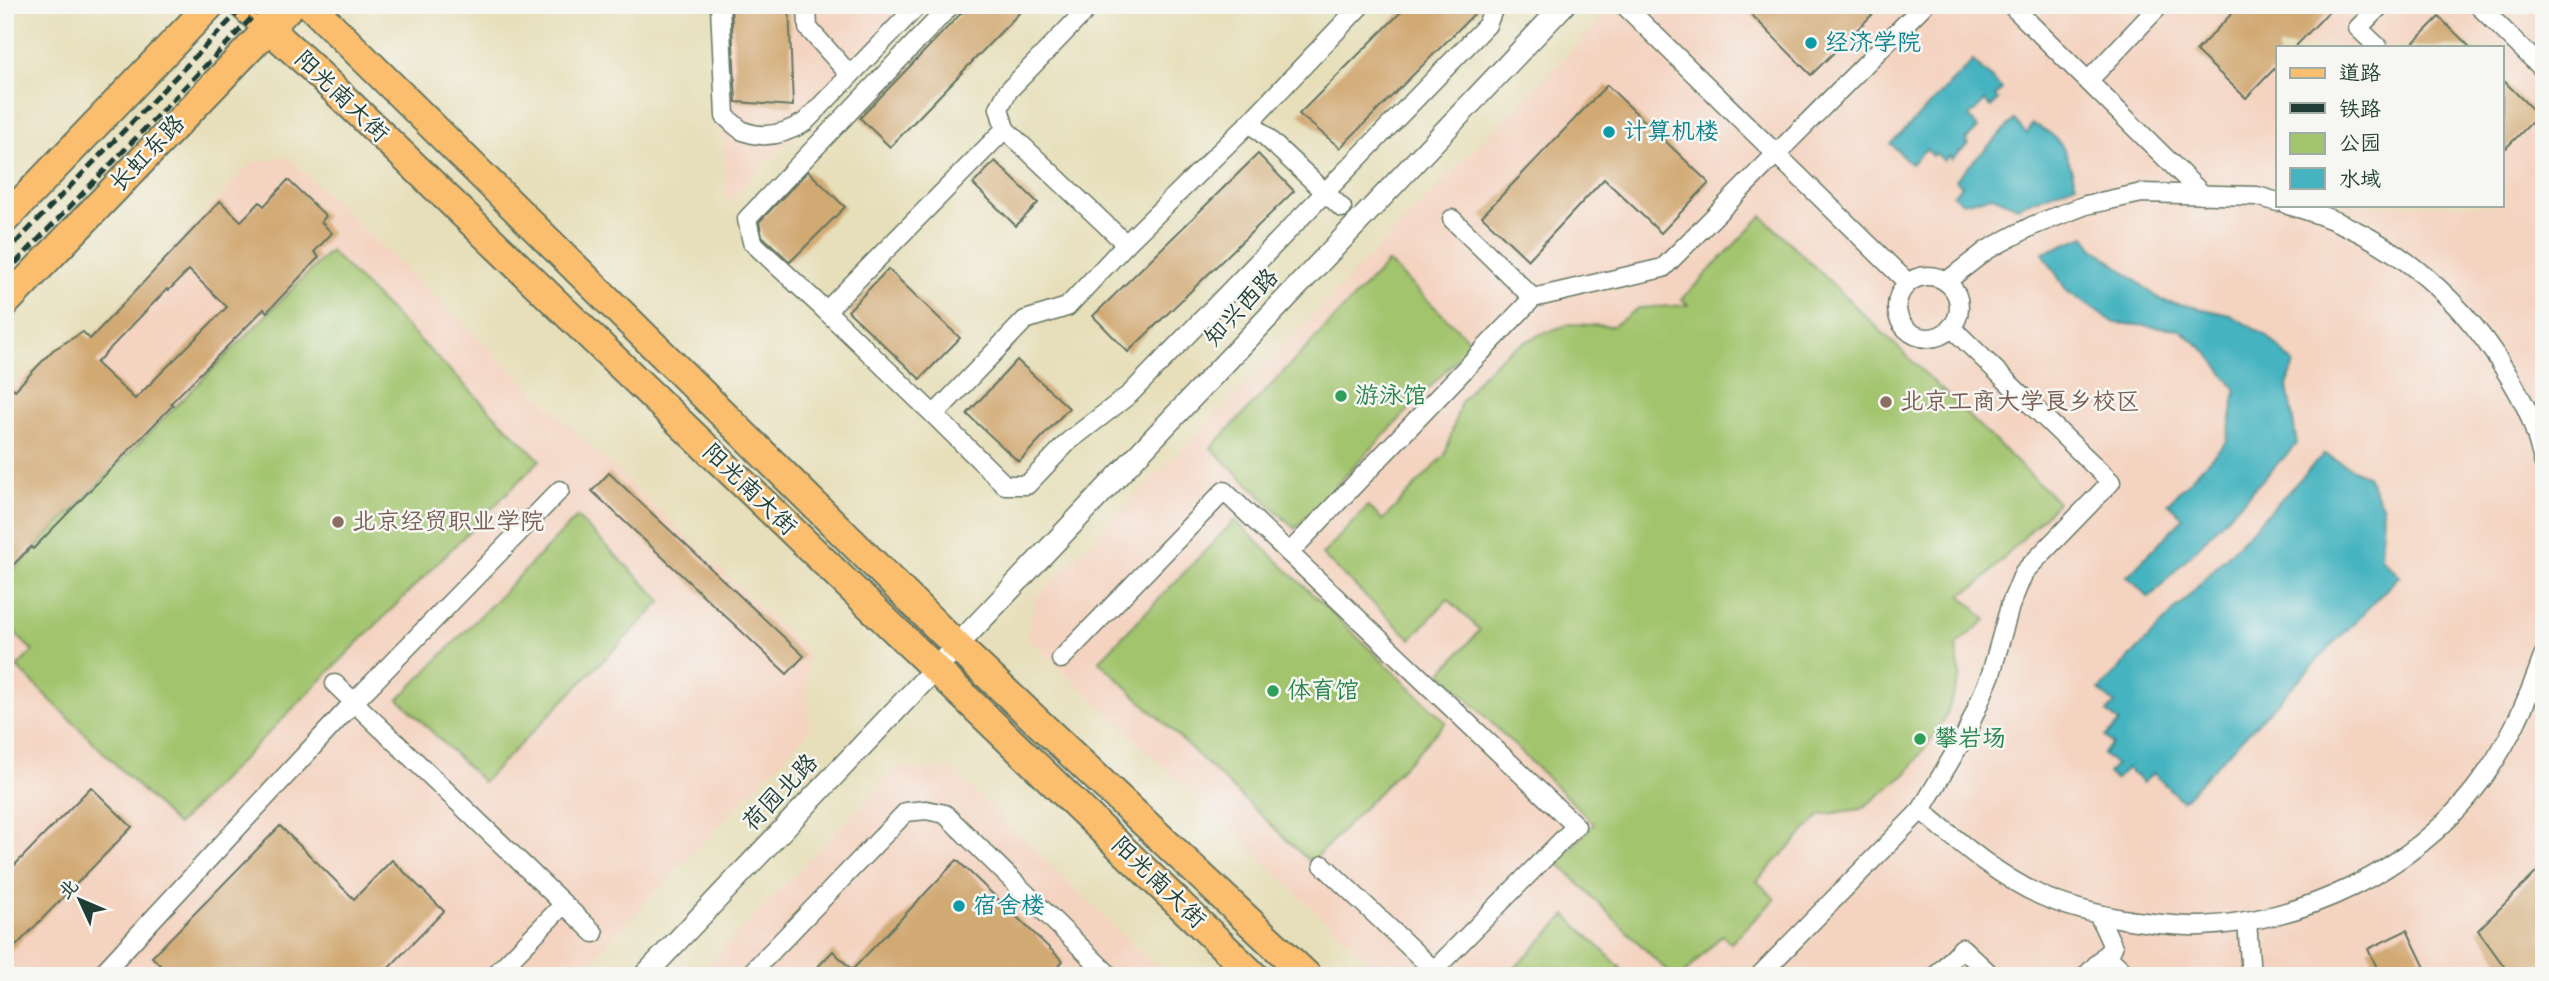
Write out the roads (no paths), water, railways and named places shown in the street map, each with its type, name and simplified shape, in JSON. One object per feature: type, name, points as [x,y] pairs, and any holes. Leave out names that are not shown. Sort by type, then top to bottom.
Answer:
[{"type":"main road","points":[[5,219],[210,5]]},
{"type":"main road","name":"阳光南大街","points":[[243,5],[1254,976]]},
{"type":"main road","name":"长虹东路","points":[[5,303],[291,5]]},
{"type":"main road","name":"阳光南大街","points":[[310,5],[957,646],[1307,976]]},
{"type":"street","points":[[720,5],[725,116],[743,131],[769,135],[788,132],[805,122],[918,5]]},
{"type":"street","points":[[807,5],[808,29],[850,75]]},
{"type":"street","points":[[951,5],[747,219],[752,242],[1005,485],[1027,485],[1069,441],[1130,394],[1488,25],[1495,5]]},
{"type":"street","points":[[1091,5],[1009,91],[999,108],[1005,130],[1126,244]]},
{"type":"street","points":[[934,415],[1026,320],[1067,307],[1361,5]]},
{"type":"street","name":"知兴西路","points":[[957,646],[1564,5]]},
{"type":"street","points":[[1623,5],[1908,283]]},
{"type":"street","points":[[1289,553],[1533,298],[1663,268],[1924,5]]},
{"type":"street","points":[[2011,5],[2203,195]]},
{"type":"street","points":[[2088,81],[2160,5]]},
{"type":"street","points":[[2377,46],[2358,28],[2381,5]]},
{"type":"street","points":[[2478,5],[2544,70]]},
{"type":"street","points":[[2544,119],[2544,130]]},
{"type":"street","points":[[1250,122],[1342,208]]},
{"type":"street","points":[[826,312],[1005,130]]},
{"type":"street","points":[[1947,281],[1987,250],[2032,226],[2086,205],[2142,193],[2274,196]]},
{"type":"street","points":[[2292,206],[2317,212],[2365,234],[2409,262],[2456,303],[2537,415],[2544,464]]},
{"type":"street","points":[[1452,219],[1533,298]]},
{"type":"street","points":[[1927,275],[1947,281],[1958,298],[1959,309],[1951,327],[1934,338],[1914,335],[1905,329],[1897,310],[1901,290],[1908,283],[1927,275]]},
{"type":"street","points":[[1759,976],[1921,810],[1966,734],[1991,674],[2010,606],[2024,572],[2111,482],[1951,327]]},
{"type":"street","points":[[100,976],[354,702],[560,491]]},
{"type":"street","points":[[1061,659],[1224,491],[1576,826],[1437,973],[1323,865]]},
{"type":"street","name":"荷园北路","points":[[644,976],[957,646]]},
{"type":"street","points":[[1921,810],[2002,875],[2043,897],[2098,914],[2148,923],[2201,926],[2247,921],[2304,907],[2352,887],[2397,861],[2439,828],[2474,790],[2504,746],[2528,701],[2544,653]]},
{"type":"street","points":[[335,684],[594,933]]},
{"type":"street","points":[[748,976],[906,812],[926,810],[945,814],[1108,975]]},
{"type":"street","points":[[494,976],[564,904]]},
{"type":"street","points":[[2086,976],[2113,947],[2098,914]]},
{"type":"street","points":[[2247,921],[2251,976]]},
{"type":"street","points":[[1936,976],[1962,948],[1992,976]]},
{"type":"street","points":[[2106,955],[2128,976]]},
{"type":"water","points":[[1973,61],[2002,89],[1995,96],[1998,100],[1991,107],[1985,101],[1969,117],[1978,128],[1966,140],[1968,144],[1952,159],[1949,156],[1944,161],[1936,153],[1933,156],[1926,149],[1911,164],[1891,144]]},
{"type":"water","points":[[2014,120],[2027,134],[2032,124],[2057,140],[2066,155],[2076,184],[2017,207],[1993,196],[1963,203],[1953,195],[1962,185],[1955,180]]},
{"type":"water","points":[[2085,236],[2093,247],[2161,300],[2230,315],[2267,336],[2294,363],[2287,386],[2297,444],[2149,598],[2127,576],[2183,518],[2168,503],[2227,441],[2236,390],[2208,353],[2179,329],[2115,323],[2067,291],[2043,253]]},
{"type":"water","points":[[2324,454],[2367,476],[2383,507],[2381,558],[2400,575],[2182,801],[2153,773],[2143,783],[2127,768],[2115,780],[2108,773],[2116,765],[2103,754],[2112,744],[2105,737],[2119,723],[2107,712],[2115,704],[2099,690]]},
{"type":"railway","points":[[5,254],[245,5]]},
{"type":"railway","points":[[5,274],[264,5]]},
{"type":"place","name":"经济学院","points":[[1811,43]]},
{"type":"place","name":"计算机楼","points":[[1609,132]]},
{"type":"place","name":"游泳馆","points":[[1341,396]]},
{"type":"place","name":"北京工商大学良乡校区","points":[[1886,402]]},
{"type":"place","name":"北京经贸职业学院","points":[[338,522]]},
{"type":"place","name":"体育馆","points":[[1273,691]]},
{"type":"place","name":"攀岩场","points":[[1920,739]]},
{"type":"place","name":"宿舍楼","points":[[959,906]]}]
